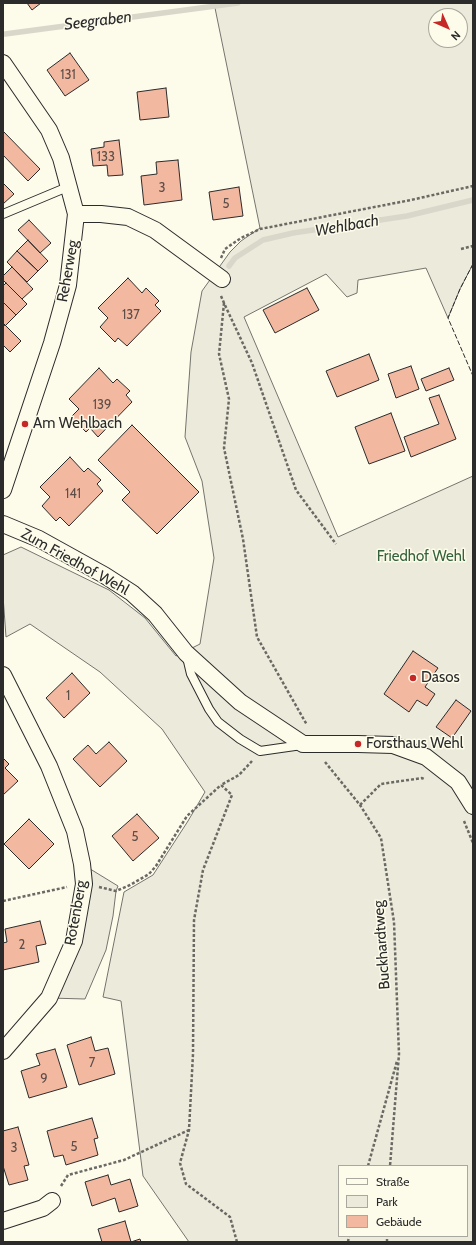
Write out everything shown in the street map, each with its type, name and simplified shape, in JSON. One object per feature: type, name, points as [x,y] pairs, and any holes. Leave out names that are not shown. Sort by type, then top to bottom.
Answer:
[{"type":"street","name":"Reherweg","points":[[3,63],[49,130],[61,158],[70,186],[76,214],[68,285],[52,343],[3,490]]},
{"type":"street","points":[[76,214],[102,214],[128,217],[155,230],[218,276]]},
{"type":"street","name":"Zum Friedhof Wehl","points":[[3,524],[39,539],[132,592],[155,614],[186,653],[240,702],[310,744]]},
{"type":"street","name":"Rotenberg","points":[[3,675],[49,766],[75,831],[82,864],[84,884],[74,941],[49,998],[3,1051]]},
{"type":"street","points":[[310,744],[393,745],[426,757],[458,782],[468,812]]},
{"type":"street","points":[[3,1221],[43,1208],[52,1200]]},
{"type":"lane","points":[[3,214],[70,186]]},
{"type":"lane","points":[[186,653],[191,674],[202,698],[218,722],[240,739],[260,751],[310,744]]},
{"type":"path","points":[[218,276],[225,249],[241,238],[260,229],[411,200],[473,186]]},
{"type":"path","points":[[461,249],[473,246]]},
{"type":"path","name":"Buckhardtweg","points":[[336,544],[296,490],[252,363],[224,303],[219,354],[229,399],[224,448],[243,538],[257,637],[310,744],[360,805],[381,838],[394,922],[399,1054],[390,1165]]},
{"type":"path","points":[[3,901],[84,884],[116,891],[149,874],[156,866],[187,816],[221,785],[238,775],[260,751]]},
{"type":"path","points":[[245,761],[249,764]]},
{"type":"path","points":[[360,805],[381,784],[422,778],[428,782]]},
{"type":"path","points":[[221,785],[232,795],[203,870],[194,920],[193,1054],[189,1130],[180,1163],[186,1184],[230,1217],[237,1242]]},
{"type":"path","points":[[468,812],[473,843]]},
{"type":"path","points":[[368,1165],[399,1054]]},
{"type":"path","points":[[52,1200],[68,1175],[124,1160],[189,1130]]},
{"type":"green space","name":"Friedhof Wehl","points":[[214,3],[473,3],[473,264],[460,289],[448,318],[426,268],[358,280],[357,293],[347,297],[326,274],[244,317],[338,537],[473,476],[473,1242],[189,1242],[143,1176],[121,1001],[103,997],[124,892],[153,875],[205,792],[162,729],[100,672],[30,624],[6,637],[3,596],[3,555],[21,547],[109,590],[145,618],[176,656],[200,644],[214,558],[202,481],[185,437],[191,352],[202,291],[230,252],[241,241],[260,228]]},
{"type":"shaded area","points":[[82,864],[118,886],[106,950],[85,999],[49,998],[74,941]]},
{"type":"building","points":[[27,3],[41,3],[32,10]]},
{"type":"building","points":[[70,53],[89,80],[65,96],[47,70]]},
{"type":"building","points":[[166,88],[169,117],[140,120],[137,92]]},
{"type":"building","points":[[3,131],[40,169],[28,181],[3,155]]},
{"type":"building","points":[[119,140],[123,175],[108,176],[107,165],[93,166],[91,149],[104,147],[104,142]]},
{"type":"building","points":[[178,160],[182,200],[144,205],[141,176],[157,174],[156,162]]},
{"type":"building","points":[[3,183],[14,194],[3,204]]},
{"type":"building","points":[[239,187],[243,216],[213,220],[209,192]]},
{"type":"building","points":[[29,220],[51,243],[40,253],[18,230]]},
{"type":"building","points":[[28,240],[48,261],[38,271],[17,251]]},
{"type":"building","points":[[17,251],[38,271],[27,282],[7,262]]},
{"type":"building","points":[[12,267],[33,289],[22,299],[3,280],[3,276]]},
{"type":"building","points":[[128,278],[142,293],[146,288],[159,301],[155,305],[161,311],[127,346],[118,338],[115,342],[100,327],[108,318],[98,308]]},
{"type":"building","points":[[6,283],[27,304],[16,315],[3,302],[3,286]]},
{"type":"building","points":[[307,288],[319,310],[275,333],[263,310]]},
{"type":"building","points":[[3,302],[16,315],[5,326],[3,323]]},
{"type":"building","points":[[3,323],[21,341],[10,352],[3,345]]},
{"type":"building","points":[[369,354],[379,380],[337,397],[326,371]]},
{"type":"building","points":[[411,366],[419,389],[396,398],[388,374]]},
{"type":"building","points":[[99,368],[113,383],[117,379],[130,391],[126,395],[132,402],[98,437],[90,428],[86,432],[71,417],[79,409],[69,399]]},
{"type":"building","points":[[449,368],[454,380],[426,391],[421,379]]},
{"type":"building","points":[[439,395],[456,439],[411,457],[404,437],[439,424],[429,398]]},
{"type":"building","points":[[391,413],[405,451],[369,464],[355,427]]},
{"type":"building","points":[[132,425],[199,492],[157,534],[122,500],[130,492],[98,460]]},
{"type":"building","points":[[70,457],[84,472],[88,468],[101,480],[97,484],[103,491],[69,526],[60,517],[56,521],[42,506],[50,497],[40,487]]},
{"type":"building","name":"Dasos","points":[[413,651],[438,668],[425,687],[435,694],[427,706],[417,700],[409,712],[384,694]]},
{"type":"building","points":[[72,673],[90,693],[64,718],[46,698]]},
{"type":"building","points":[[456,700],[471,711],[452,738],[436,727]]},
{"type":"building","points":[[109,742],[127,761],[100,787],[73,759],[88,745],[96,754]]},
{"type":"building","points":[[3,758],[9,764],[5,768],[18,781],[3,795]]},
{"type":"building","points":[[137,814],[159,838],[133,861],[112,836]]},
{"type":"building","points":[[29,819],[54,844],[29,869],[4,844]]},
{"type":"building","points":[[40,921],[46,944],[36,946],[39,962],[3,970],[3,943],[7,942],[5,929]]},
{"type":"building","points":[[91,1037],[95,1051],[108,1048],[115,1074],[79,1085],[67,1045]]},
{"type":"building","points":[[55,1049],[67,1087],[29,1098],[21,1071],[40,1065],[36,1054]]},
{"type":"building","points":[[92,1118],[98,1138],[94,1139],[98,1155],[66,1165],[63,1155],[54,1157],[47,1131]]},
{"type":"building","points":[[18,1127],[29,1165],[24,1166],[28,1180],[9,1185],[3,1166],[3,1131]]},
{"type":"building","points":[[108,1175],[111,1185],[130,1179],[138,1206],[119,1212],[115,1198],[92,1206],[85,1182]]},
{"type":"building","points":[[125,1221],[131,1242],[102,1242],[98,1229]]},
{"type":"building","points":[[140,1239],[141,1242],[131,1242]]},
{"type":"waterway","name":"Seegraben","points":[[5,34],[238,3]]},
{"type":"waterway","name":"Wehlbach","points":[[229,266],[235,258],[263,240],[293,233],[407,216],[473,200]]},
{"type":"fence","points":[[473,264],[460,289],[448,318],[473,376]]},
{"type":"place","name":"Am Wehlbach","points":[[25,424]]},
{"type":"place","name":"Dasos","points":[[413,678]]},
{"type":"place","name":"Forsthaus Wehl","points":[[358,744]]}]
